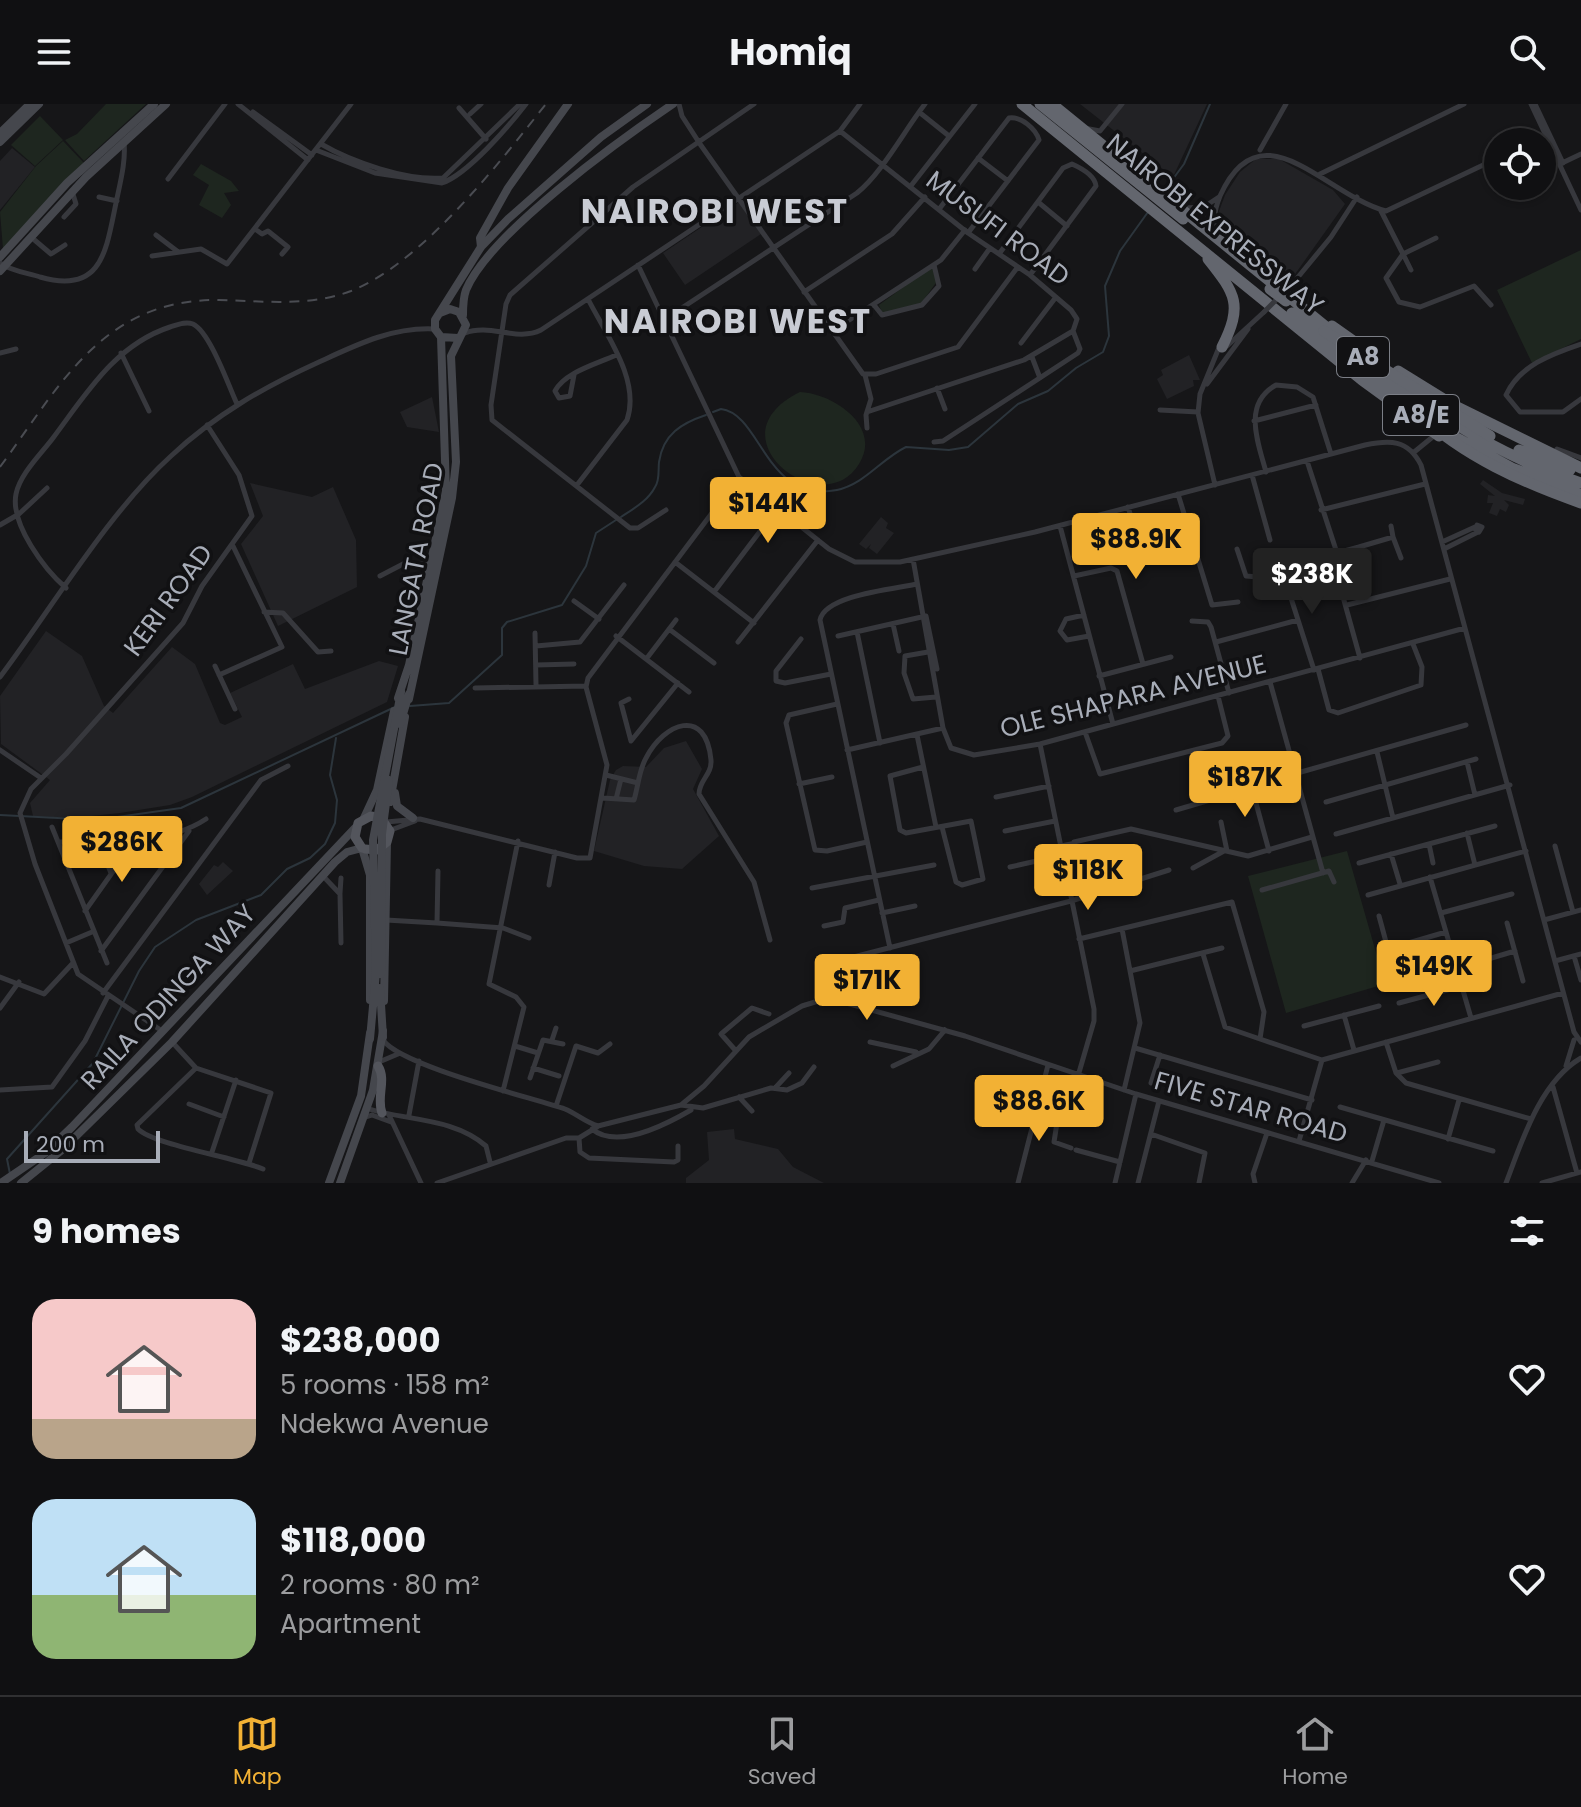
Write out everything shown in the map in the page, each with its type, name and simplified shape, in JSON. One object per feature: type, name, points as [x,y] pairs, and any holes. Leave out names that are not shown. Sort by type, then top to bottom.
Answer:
[{"type":"highway","name":"A8","points":[[1022,104],[1362,380],[1435,434],[1522,482],[1580,496]]},
{"type":"highway","name":"NAIROBI EXPRESSWAY","points":[[1031,104],[1460,446],[1496,466],[1580,496]]},
{"type":"highway","name":"NAIROBI EXPRESSWAY","points":[[1040,104],[1390,385],[1460,433],[1580,496]]},
{"type":"highway","name":"A8","points":[[1052,104],[1414,398],[1580,496]]},
{"type":"highway","points":[[1202,248],[1225,279],[1235,302],[1235,319],[1224,351]]},
{"type":"highway","points":[[1299,303],[1444,400],[1560,454],[1581,471]]},
{"type":"highway","points":[[1324,331],[1490,436],[1581,471]]},
{"type":"main road","points":[[0,133],[30,104]]},
{"type":"main road","points":[[0,142],[39,104]]},
{"type":"main road","points":[[1,264],[54,205],[154,104]]},
{"type":"main road","points":[[71,188],[166,104]]},
{"type":"main road","points":[[481,247],[480,238],[508,188],[568,104]]},
{"type":"main road","points":[[647,104],[564,169],[481,247],[440,313],[438,333],[451,340],[462,335],[467,289],[500,244],[605,151],[673,104]]},
{"type":"main road","points":[[440,313],[454,310],[464,318]]},
{"type":"main road","name":"LANGATA ROAD","points":[[329,1183],[361,1096],[376,973],[374,830],[432,564],[448,475],[438,333]]},
{"type":"main road","name":"LANGATA ROAD","points":[[364,818],[377,790],[401,703],[455,479],[451,356],[462,335]]},
{"type":"main road","name":"LANGATA ROAD","points":[[387,825],[401,703]]},
{"type":"main road","name":"LANGATA ROAD","points":[[383,1038],[380,998],[382,834],[401,703]]},
{"type":"main road","points":[[395,768],[395,801],[401,811],[416,819]]},
{"type":"main road","points":[[376,816],[387,825],[387,842],[377,850],[364,848],[357,841],[355,828],[364,818],[376,816]]},
{"type":"main road","name":"RAILA ODINGA WAY","points":[[21,1183],[62,1150],[162,1031],[355,828]]},
{"type":"main road","name":"LANGATA ROAD","points":[[340,1183],[366,1108],[383,1038],[387,842]]},
{"type":"main road","name":"LANGATA ROAD","points":[[364,848],[370,875],[370,1039]]},
{"type":"main road","name":"RAILA ODINGA WAY","points":[[8,1179],[45,1153],[172,1042],[322,875],[347,852],[364,848]]},
{"type":"main road","points":[[226,962],[235,970]]},
{"type":"main road","points":[[379,1064],[383,1074],[378,1099],[386,1114]]},
{"type":"street","points":[[168,179],[225,104]]},
{"type":"street","points":[[240,104],[312,155],[364,170],[409,176]]},
{"type":"street","points":[[152,256],[203,249],[225,264],[351,104]]},
{"type":"street","points":[[470,114],[481,104]]},
{"type":"street","points":[[488,141],[518,104]]},
{"type":"street","points":[[321,144],[350,161],[436,184],[452,180],[526,104]]},
{"type":"street","points":[[679,104],[682,116],[737,198],[865,375],[871,399],[867,428]]},
{"type":"street","points":[[666,510],[635,528],[620,522],[491,418],[502,331],[510,295],[633,187],[754,104]]},
{"type":"street","points":[[464,318],[482,328],[526,335],[537,332],[840,131],[860,104]]},
{"type":"street","points":[[665,319],[857,193],[876,176],[881,162],[925,104]]},
{"type":"street","points":[[910,187],[975,104]]},
{"type":"street","points":[[1083,129],[1089,127],[1100,131],[1122,104]]},
{"type":"street","points":[[1260,151],[1286,104]]},
{"type":"street","points":[[1319,175],[1464,104]]},
{"type":"street","points":[[1533,104],[1542,128]]},
{"type":"street","points":[[1533,104],[1581,210]]},
{"type":"street","points":[[459,108],[488,141]]},
{"type":"street","points":[[919,112],[949,136]]},
{"type":"street","points":[[831,332],[934,265],[1008,181],[1039,140],[1036,133],[1020,119],[1007,120],[940,208]]},
{"type":"street","name":"MUSUFI ROAD","points":[[840,131],[940,208],[966,232],[1030,275],[1056,297],[1076,315],[1073,331]]},
{"type":"street","points":[[1,264],[60,283],[83,278],[104,258],[124,164],[124,139]]},
{"type":"street","points":[[1230,250],[1214,226],[1220,196],[1242,160],[1260,151],[1272,152],[1381,210],[1411,270]]},
{"type":"street","points":[[1561,164],[1581,154]]},
{"type":"street","points":[[1556,155],[1561,164]]},
{"type":"street","points":[[978,158],[1008,181]]},
{"type":"street","points":[[999,254],[1067,165],[1077,166],[1094,179],[1094,191],[1030,275]]},
{"type":"street","points":[[1381,210],[1398,208],[1484,165]]},
{"type":"street","points":[[64,217],[76,204],[71,188]]},
{"type":"street","points":[[1180,207],[1196,209],[1220,196]]},
{"type":"street","points":[[99,197],[117,201]]},
{"type":"street","points":[[804,292],[892,234],[925,197]]},
{"type":"street","points":[[1215,485],[1198,412],[1200,399],[1224,351],[1294,282],[1331,237],[1357,197]]},
{"type":"street","points":[[1038,202],[1067,226]]},
{"type":"street","points":[[255,229],[262,234],[268,231],[288,247],[282,254]]},
{"type":"street","points":[[30,232],[51,254],[65,245]]},
{"type":"street","points":[[156,235],[177,252]]},
{"type":"street","points":[[1436,238],[1403,254],[1386,278],[1392,295],[1405,306],[1431,304],[1471,286],[1482,290],[1491,305]]},
{"type":"street","points":[[975,269],[990,248]]},
{"type":"street","points":[[638,265],[739,477],[818,540],[855,562],[876,565],[913,559],[1060,526],[1390,440],[1413,453],[1426,484],[1510,785],[1574,1032],[1579,1040],[1581,1057],[1564,1071]]},
{"type":"street","points":[[874,305],[882,315],[922,305],[939,286],[934,265]]},
{"type":"street","points":[[865,375],[958,347],[1017,268]]},
{"type":"street","points":[[1021,343],[1056,297]]},
{"type":"street","points":[[577,485],[628,417],[628,383],[588,299]]},
{"type":"street","points":[[66,588],[37,558],[19,514],[16,499],[19,485],[121,353],[159,331],[183,323],[194,325],[205,336],[237,404]]},
{"type":"street","points":[[462,335],[482,328]]},
{"type":"street","points":[[867,412],[1032,357],[1073,331],[1080,351],[941,442],[934,442]]},
{"type":"street","points":[[1,674],[120,513],[161,465],[207,425],[283,378],[382,335],[438,333]]},
{"type":"street","points":[[1581,344],[1531,364],[1514,378],[1506,395],[1514,410],[1520,412],[1563,412],[1581,399]]},
{"type":"street","points":[[0,353],[16,349]]},
{"type":"street","points":[[1200,399],[1224,351]]},
{"type":"street","points":[[121,353],[149,411]]},
{"type":"street","points":[[574,375],[570,396],[559,398],[557,387],[574,375],[616,355]]},
{"type":"street","points":[[1032,357],[1040,378]]},
{"type":"street","points":[[1266,472],[1254,421],[1261,398],[1276,385],[1297,387],[1313,397],[1331,454]]},
{"type":"street","points":[[937,388],[945,409]]},
{"type":"street","points":[[1254,421],[1316,405]]},
{"type":"street","points":[[1160,410],[1198,412]]},
{"type":"street","name":"KERI ROAD","points":[[73,963],[21,821],[23,800],[183,623],[195,596],[233,545],[253,510],[231,460],[207,425]]},
{"type":"street","points":[[1413,453],[1435,434]]},
{"type":"street","points":[[1560,454],[1581,458]]},
{"type":"street","points":[[1307,461],[1337,553],[1340,586],[1360,658]]},
{"type":"street","points":[[1252,475],[1270,540]]},
{"type":"street","points":[[387,825],[416,819],[518,841],[586,860],[592,856],[606,775],[605,755],[586,686],[616,636],[739,477]]},
{"type":"street","points":[[1321,510],[1426,484]]},
{"type":"street","points":[[0,525],[19,514],[47,488]]},
{"type":"street","points":[[1178,494],[1212,605],[1238,602]]},
{"type":"street","points":[[1128,507],[1140,546],[1142,549],[1153,547]]},
{"type":"street","points":[[714,592],[777,509]]},
{"type":"street","points":[[1060,526],[1113,724]]},
{"type":"street","points":[[1391,526],[1401,558]]},
{"type":"street","points":[[1442,542],[1476,529],[1444,549]]},
{"type":"street","points":[[1337,553],[1393,537]]},
{"type":"street","points":[[738,642],[818,540]]},
{"type":"street","points":[[219,675],[282,647],[233,545]]},
{"type":"street","points":[[1359,547],[1365,566]]},
{"type":"street","points":[[1237,549],[1246,576],[1264,576],[1276,582],[1291,598],[1329,710],[1338,713],[1421,685],[1422,667],[1413,644]]},
{"type":"street","points":[[847,750],[943,728],[913,559]]},
{"type":"street","points":[[675,562],[754,623]]},
{"type":"street","points":[[380,576],[405,563],[432,564]]},
{"type":"street","points":[[1074,576],[1111,568],[1117,571],[1143,664]]},
{"type":"street","points":[[1347,605],[1451,579]]},
{"type":"street","points":[[890,948],[820,620],[826,608],[835,602],[917,584]]},
{"type":"street","points":[[536,646],[575,645],[624,585]]},
{"type":"street","points":[[1291,598],[1340,586]]},
{"type":"street","points":[[574,601],[599,619]]},
{"type":"street","points":[[264,612],[279,611],[295,624],[314,649],[331,651]]},
{"type":"street","points":[[1084,615],[1066,619],[1060,631],[1067,640],[1089,636]]},
{"type":"street","points":[[838,636],[923,616],[929,618],[937,669]]},
{"type":"street","points":[[647,658],[676,620]]},
{"type":"street","points":[[1216,642],[1298,620]]},
{"type":"street","points":[[1192,621],[1209,624],[1229,693]]},
{"type":"street","points":[[893,624],[899,651]]},
{"type":"street","name":"OLE SHAPARA AVENUE","points":[[943,728],[951,748],[967,755],[1040,744],[1465,628]]},
{"type":"street","points":[[669,629],[714,663]]},
{"type":"street","points":[[857,632],[880,743]]},
{"type":"street","points":[[535,633],[536,685]]},
{"type":"street","points":[[616,636],[689,692]]},
{"type":"street","points":[[801,639],[776,671],[776,681],[785,683],[831,674]]},
{"type":"street","points":[[928,652],[907,655],[902,662],[910,697],[936,697]]},
{"type":"street","points":[[1099,676],[1171,657]]},
{"type":"street","points":[[536,665],[574,664]]},
{"type":"street","points":[[215,666],[235,709]]},
{"type":"street","points":[[1270,682],[1323,873]]},
{"type":"street","points":[[629,699],[621,703],[631,741],[678,683]]},
{"type":"street","points":[[475,688],[586,686]]},
{"type":"street","points":[[1085,732],[1100,774],[1222,743],[1228,733],[1218,696]]},
{"type":"street","points":[[837,704],[786,719],[799,784],[815,850],[867,842]]},
{"type":"street","points":[[603,798],[634,800],[645,759],[681,724],[698,728],[707,743],[711,761],[710,774],[702,782],[699,794],[754,882],[770,940]]},
{"type":"street","points":[[1294,774],[1466,725]]},
{"type":"street","points":[[917,735],[923,767],[939,827],[956,882],[962,885],[983,879],[972,821],[939,827],[906,833],[899,829],[890,776],[923,767]]},
{"type":"street","points":[[1040,744],[1095,1017],[1078,1076]]},
{"type":"street","points":[[0,750],[41,778]]},
{"type":"street","points":[[1377,752],[1393,818]]},
{"type":"street","points":[[1326,802],[1476,759]]},
{"type":"street","points":[[1467,762],[1475,795]]},
{"type":"street","points":[[0,1090],[49,1088],[55,1085],[85,1041],[106,994],[261,780],[288,766]]},
{"type":"street","points":[[606,775],[638,783]]},
{"type":"street","points":[[799,784],[832,777]]},
{"type":"street","points":[[616,799],[621,779]]},
{"type":"street","points":[[1176,810],[1251,784],[1269,851]]},
{"type":"street","points":[[1336,834],[1510,785]]},
{"type":"street","points":[[996,797],[1049,786]]},
{"type":"street","points":[[101,951],[189,831],[206,819]]},
{"type":"street","points":[[1005,831],[1055,821]]},
{"type":"street","points":[[1221,822],[1226,851]]},
{"type":"street","points":[[1359,863],[1495,826]]},
{"type":"street","points":[[52,827],[107,963]]},
{"type":"street","points":[[1061,846],[1131,829],[1248,856],[1312,837]]},
{"type":"street","points":[[58,842],[136,839],[189,831]]},
{"type":"street","points":[[1467,833],[1475,865]]},
{"type":"street","points":[[84,912],[136,839]]},
{"type":"street","points":[[98,841],[111,874]]},
{"type":"street","points":[[503,1091],[524,1007],[516,997],[489,984],[503,928],[518,841]]},
{"type":"street","points":[[1429,844],[1433,863]]},
{"type":"street","points":[[1555,846],[1573,912]]},
{"type":"street","points":[[1193,868],[1226,851]]},
{"type":"street","points":[[1368,895],[1526,851]]},
{"type":"street","points":[[549,885],[555,852]]},
{"type":"street","points":[[1391,854],[1400,885]]},
{"type":"street","points":[[1010,867],[1063,855]]},
{"type":"street","points":[[812,888],[934,865]]},
{"type":"street","points":[[838,961],[1071,901],[1169,870]]},
{"type":"street","points":[[437,923],[438,871]]},
{"type":"street","points":[[1262,890],[1330,872],[1334,882]]},
{"type":"street","points":[[322,875],[340,894]]},
{"type":"street","points":[[1430,877],[1471,1018]]},
{"type":"street","points":[[341,878],[341,943]]},
{"type":"street","points":[[1441,913],[1512,894]]},
{"type":"street","points":[[824,926],[843,922],[845,908],[879,900]]},
{"type":"street","points":[[1079,939],[1232,903],[1264,1012],[1260,1039]]},
{"type":"street","points":[[882,913],[915,906]]},
{"type":"street","points":[[1544,920],[1581,910]]},
{"type":"street","points":[[1379,916],[1396,979]]},
{"type":"street","points":[[386,920],[503,928],[529,938]]},
{"type":"street","points":[[1507,923],[1523,981]]},
{"type":"street","points":[[1122,929],[1140,1016],[1124,1090]]},
{"type":"street","points":[[66,943],[92,932]]},
{"type":"street","points":[[1388,949],[1446,932]]},
{"type":"street","points":[[1130,971],[1222,948]]},
{"type":"street","points":[[1458,968],[1515,951]]},
{"type":"street","points":[[1203,954],[1225,1027],[1322,1060],[1564,993]]},
{"type":"street","points":[[1555,961],[1578,955],[1581,980]]},
{"type":"street","points":[[0,977],[46,994],[73,963],[81,977],[162,1031]]},
{"type":"street","points":[[0,1008],[19,982]]},
{"type":"street","points":[[1399,1003],[1462,986]]},
{"type":"street","name":"FIVE STAR ROAD","points":[[595,1128],[681,1105],[764,1028],[823,998],[945,1030],[1136,1094],[1439,1183]]},
{"type":"street","points":[[1304,1026],[1379,1006]]},
{"type":"street","points":[[736,1051],[721,1034],[752,1008],[769,1014]]},
{"type":"street","points":[[1344,1015],[1354,1050]]},
{"type":"street","points":[[552,1040],[556,1028]]},
{"type":"street","points":[[893,1066],[933,1046],[945,1030]]},
{"type":"street","points":[[383,1038],[399,1053],[503,1091],[556,1106],[595,1128],[602,1137],[614,1137],[670,1122],[692,1109],[776,1087],[789,1073]]},
{"type":"street","points":[[530,1078],[543,1040],[563,1044]]},
{"type":"street","points":[[1506,1183],[1531,1119],[1564,1071],[1579,1040]]},
{"type":"street","points":[[172,1042],[196,1068],[272,1095],[249,1163]]},
{"type":"street","points":[[870,1042],[917,1052]]},
{"type":"street","points":[[1386,1042],[1396,1073],[1406,1083],[1531,1119]]},
{"type":"street","points":[[556,1106],[576,1046],[598,1053],[610,1044]]},
{"type":"street","points":[[515,1046],[538,1053]]},
{"type":"street","points":[[1135,1048],[1312,1100]]},
{"type":"street","points":[[379,1064],[399,1053]]},
{"type":"street","points":[[1151,1083],[1160,1055]]},
{"type":"street","points":[[409,1115],[419,1060]]},
{"type":"street","points":[[1299,1141],[1322,1060]]},
{"type":"street","points":[[1396,1073],[1438,1062]]},
{"type":"street","points":[[1018,1183],[1048,1065]]},
{"type":"street","points":[[776,1087],[785,1090],[800,1085],[814,1067]]},
{"type":"street","points":[[196,1068],[137,1126],[146,1136],[212,1152],[263,1169]]},
{"type":"street","points":[[533,1068],[559,1076]]},
{"type":"street","points":[[212,1152],[236,1080]]},
{"type":"street","points":[[1542,1183],[1579,1173],[1553,1087]]},
{"type":"street","points":[[1115,1183],[1136,1094]]},
{"type":"street","points":[[739,1097],[752,1111]]},
{"type":"street","points":[[1448,1139],[1459,1100]]},
{"type":"street","points":[[1138,1183],[1159,1101]]},
{"type":"street","points":[[189,1104],[224,1117]]},
{"type":"street","points":[[681,1105],[692,1109]]},
{"type":"street","points":[[1038,1105],[1100,1120]]},
{"type":"street","points":[[1340,1107],[1493,1151]]},
{"type":"street","points":[[366,1108],[386,1114],[409,1115],[475,1138],[486,1146],[490,1162]]},
{"type":"street","points":[[1059,1110],[1054,1142],[1120,1162]]},
{"type":"street","points":[[386,1114],[421,1183]]},
{"type":"street","points":[[362,1119],[372,1115],[392,1122]]},
{"type":"street","points":[[1352,1183],[1369,1160],[1384,1120]]},
{"type":"street","points":[[437,1183],[490,1162],[566,1138],[579,1138],[595,1128]]},
{"type":"street","points":[[1255,1183],[1253,1177],[1267,1133]]},
{"type":"street","points":[[1151,1134],[1206,1153],[1199,1183]]},
{"type":"street","points":[[579,1138],[580,1152],[589,1158],[674,1162],[678,1160],[678,1146]]},
{"type":"shaded area","points":[[106,104],[146,104],[84,161],[65,140],[77,134]]},
{"type":"shaded area","points":[[1080,104],[1207,104],[1173,177]]},
{"type":"shaded area","points":[[40,116],[63,140],[35,166],[11,145]]},
{"type":"shaded area","points":[[63,141],[84,163],[3,249],[0,212],[36,166]]},
{"type":"shaded area","points":[[12,148],[35,167],[0,210],[0,161]]},
{"type":"shaded area","points":[[1256,159],[1279,159],[1333,190],[1345,204],[1288,284],[1222,231],[1218,214],[1225,195],[1240,172]]},
{"type":"shaded area","points":[[201,164],[231,181],[239,191],[224,193],[231,205],[222,218],[199,205],[209,185],[193,175]]},
{"type":"shaded area","points":[[739,202],[761,234],[685,285],[663,253]]},
{"type":"shaded area","points":[[1581,250],[1581,339],[1532,363],[1497,290]]},
{"type":"shaded area","points":[[934,265],[938,280],[920,305],[882,313],[879,305]]},
{"type":"shaded area","points":[[1189,355],[1200,380],[1193,380],[1194,386],[1167,399],[1157,379],[1163,375],[1161,370]]},
{"type":"shaded area","points":[[800,392],[826,398],[839,405],[859,425],[865,450],[859,464],[842,480],[822,484],[800,479],[782,467],[769,450],[765,431],[775,410]]},
{"type":"shaded area","points":[[432,397],[439,432],[407,427],[400,412]]},
{"type":"shaded area","points":[[1483,480],[1502,493],[1525,499],[1523,505],[1504,500],[1509,505],[1506,512],[1500,509],[1497,516],[1489,513],[1493,503],[1487,503],[1488,495],[1495,496],[1480,484]]},
{"type":"shaded area","points":[[250,483],[312,497],[333,487],[356,540],[357,587],[278,626],[241,544],[263,516]]},
{"type":"shaded area","points":[[791,486],[807,497],[807,488],[817,493],[810,499],[824,512],[819,519],[786,494]]},
{"type":"shaded area","points":[[881,517],[888,523],[886,528],[894,533],[877,554],[869,548],[871,544],[866,549],[859,544]]},
{"type":"shaded area","points":[[46,631],[82,656],[104,706],[113,713],[172,647],[195,664],[220,723],[225,725],[242,717],[230,693],[293,664],[305,689],[379,661],[398,666],[387,702],[192,797],[170,805],[120,813],[73,818],[33,816],[30,803],[50,780],[1,744],[0,696]]},
{"type":"shaded area","points":[[686,741],[702,769],[693,789],[719,836],[682,869],[644,866],[594,851],[610,780],[616,770],[623,766],[646,767],[664,748]]},
{"type":"shaded area","points":[[1347,851],[1385,984],[1286,1013],[1248,876]]},
{"type":"shaded area","points":[[223,862],[233,871],[207,895],[199,884],[214,865],[218,867]]},
{"type":"shaded area","points":[[734,1129],[735,1139],[778,1149],[793,1167],[824,1183],[686,1183],[686,1178],[709,1160],[707,1132]]},
{"type":"waterway","points":[[1164,191],[1184,164],[1210,104]]},
{"type":"waterway","points":[[713,412],[721,409],[735,414],[779,472],[794,484],[813,491],[847,487],[906,447],[949,450],[968,447],[1018,404],[1048,391],[1076,368],[1103,352],[1109,336],[1105,286],[1120,251],[1148,212]]},
{"type":"waterway","points":[[621,517],[652,492],[658,481],[661,452],[669,437],[682,426],[706,415]]},
{"type":"waterway","points":[[410,706],[449,703],[502,655],[502,628],[507,622],[562,605],[586,566],[596,533],[616,520]]},
{"type":"waterway","points":[[0,815],[96,820],[181,808],[397,706]]},
{"type":"waterway","points":[[10,1174],[7,1159],[93,1063],[139,971],[155,947],[196,920],[261,895],[287,869],[310,858],[325,844],[335,823],[337,800],[330,775],[336,738]]},
{"type":"railway","points":[[0,467],[66,377],[89,352],[115,331],[144,314],[179,303],[319,299],[351,291],[378,277],[405,258],[458,209],[546,104]]},
{"type":"district","name":"NAIROBI WEST","points":[[715,211]]},
{"type":"district","name":"NAIROBI WEST","points":[[738,321]]}]
